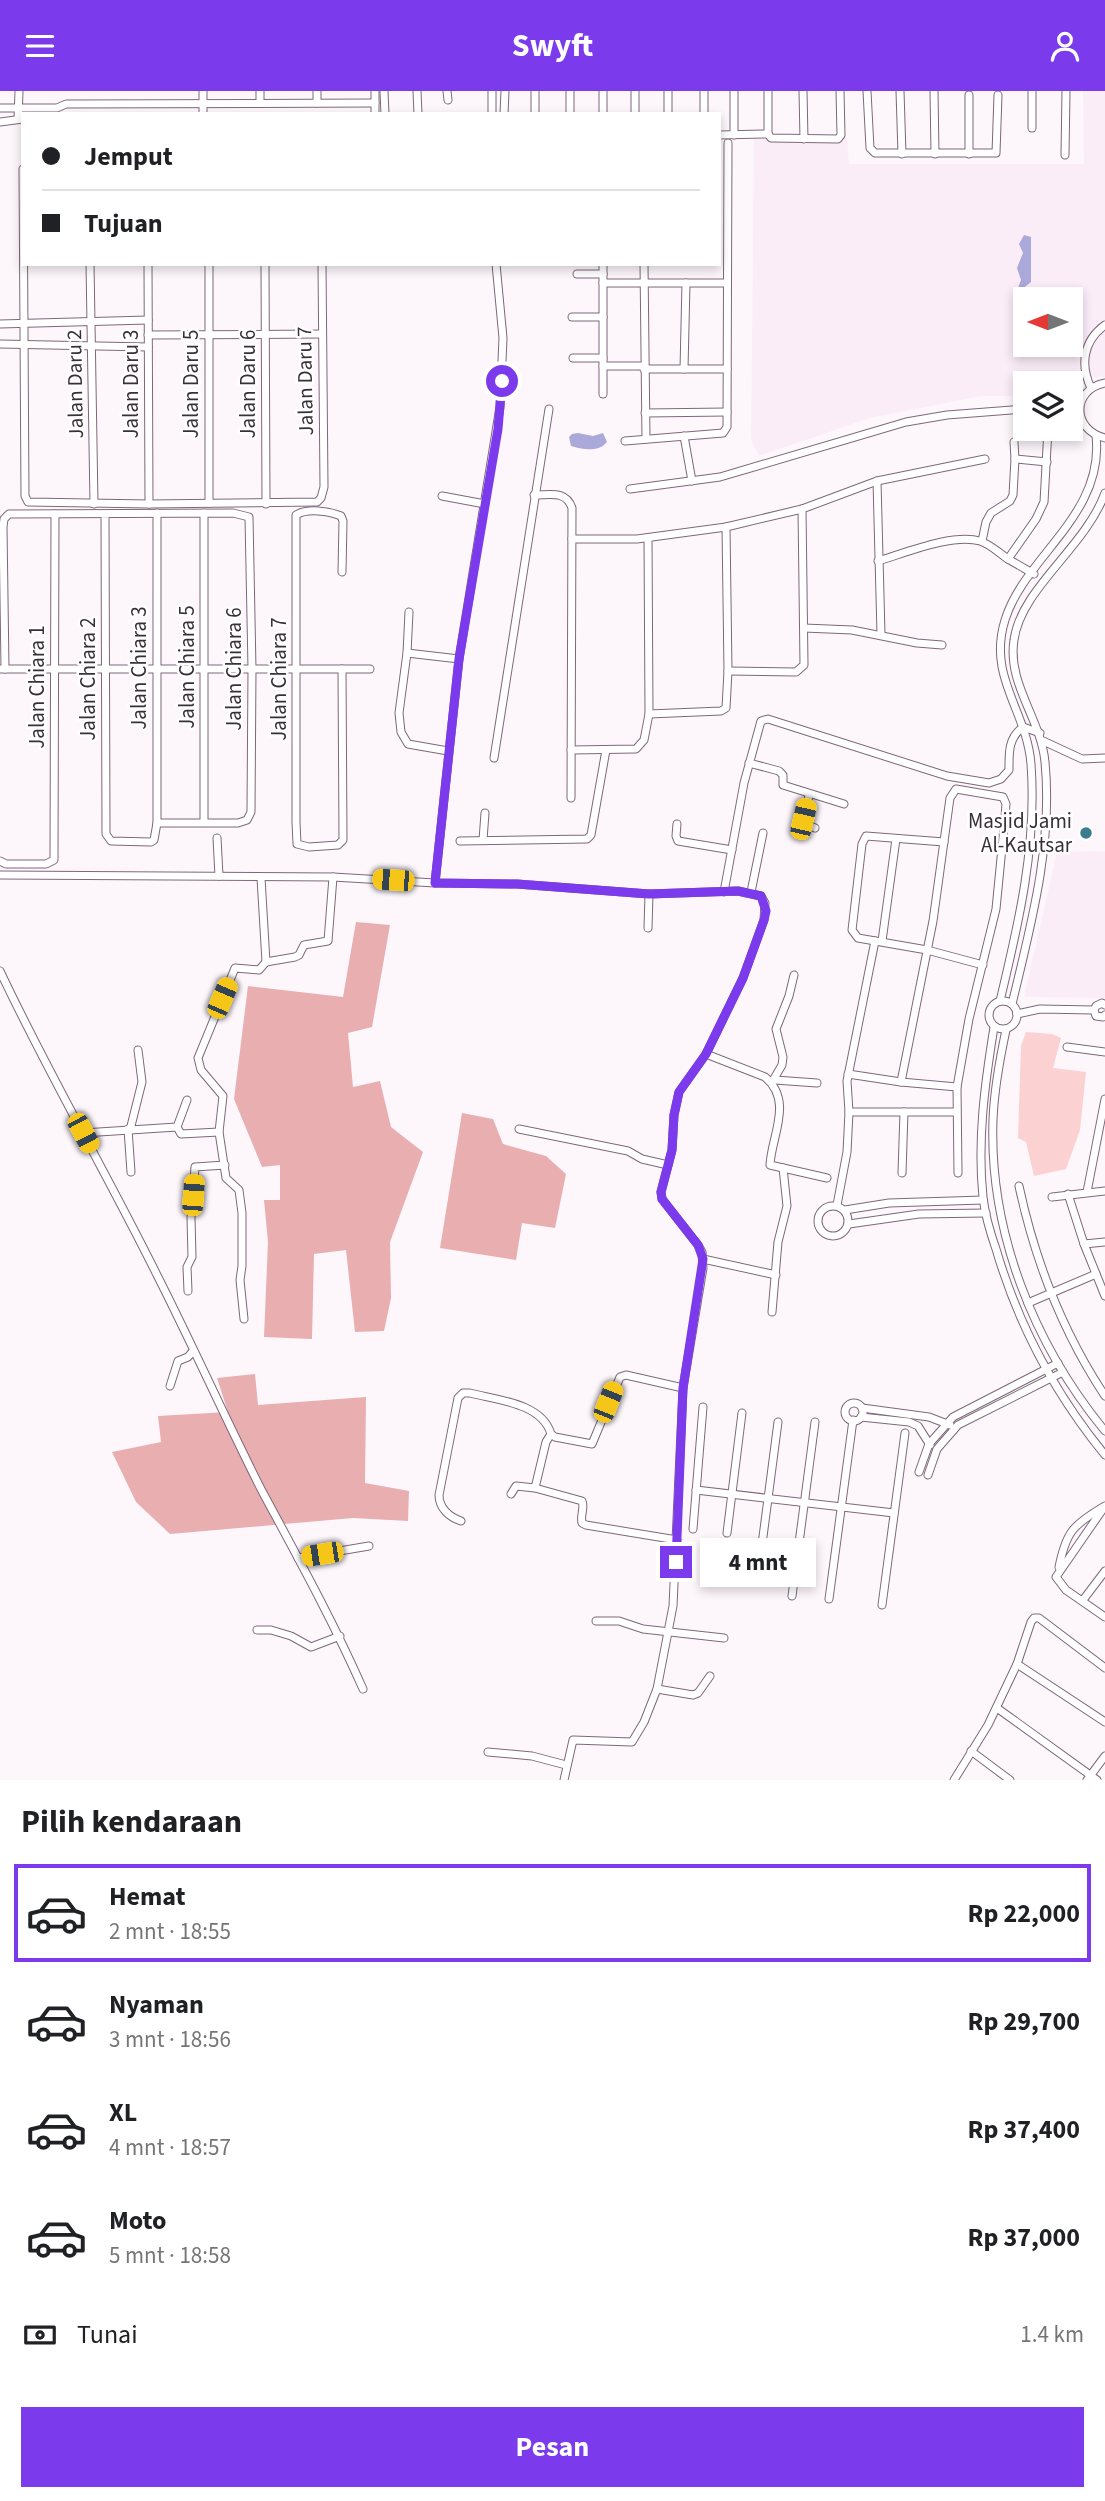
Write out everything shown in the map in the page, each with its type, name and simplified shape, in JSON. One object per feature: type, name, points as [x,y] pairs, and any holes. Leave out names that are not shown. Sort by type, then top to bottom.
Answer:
[{"type":"street","points":[[0,122],[20,119],[13,91]]},
{"type":"street","points":[[17,108],[19,91]]},
{"type":"street","points":[[203,91],[203,112]]},
{"type":"street","points":[[260,91],[260,103]]},
{"type":"street","points":[[317,91],[317,103]]},
{"type":"street","points":[[375,91],[375,112]]},
{"type":"street","points":[[384,91],[385,112]]},
{"type":"street","points":[[416,91],[418,112]]},
{"type":"street","points":[[492,91],[492,112]]},
{"type":"street","points":[[504,112],[505,91]]},
{"type":"street","points":[[535,91],[535,112]]},
{"type":"street","points":[[570,91],[570,112]]},
{"type":"street","points":[[603,91],[603,112]]},
{"type":"street","points":[[635,91],[635,112]]},
{"type":"street","points":[[668,91],[668,112]]},
{"type":"street","points":[[704,91],[704,112]]},
{"type":"street","points":[[734,91],[734,135]]},
{"type":"street","points":[[768,91],[768,134],[771,138],[804,139],[840,138],[840,91]]},
{"type":"street","points":[[803,91],[804,139]]},
{"type":"street","points":[[867,91],[870,148],[875,153],[935,154],[993,153],[997,150],[998,92]]},
{"type":"street","points":[[900,91],[902,153]]},
{"type":"street","points":[[934,91],[935,154]]},
{"type":"street","points":[[1032,91],[1032,128]]},
{"type":"street","points":[[1065,155],[1066,91]]},
{"type":"street","points":[[969,93],[969,154]]},
{"type":"street","points":[[0,108],[57,111],[66,104],[375,103]]},
{"type":"street","points":[[721,135],[768,134]]},
{"type":"street","points":[[625,441],[723,433],[727,427],[727,283],[724,242],[728,203],[728,143]]},
{"type":"street","points":[[721,160],[729,160]]},
{"type":"street","points":[[721,203],[728,203]]},
{"type":"street","points":[[23,266],[25,496],[28,502],[266,503]]},
{"type":"street","name":"Jalan Daru 2","points":[[90,266],[94,504]]},
{"type":"street","name":"Jalan Daru 3","points":[[148,266],[149,504]]},
{"type":"street","name":"Jalan Daru 5","points":[[209,266],[209,503]]},
{"type":"street","name":"Jalan Daru 6","points":[[264,266],[266,503]]},
{"type":"street","name":"Jalan Daru 7","points":[[266,503],[317,502],[324,487],[322,266]]},
{"type":"street","points":[[435,883],[459,659],[498,429],[503,338],[496,266]]},
{"type":"street","points":[[603,266],[603,394]]},
{"type":"street","points":[[644,266],[646,439]]},
{"type":"street","points":[[577,274],[603,274]]},
{"type":"street","points":[[603,283],[727,283]]},
{"type":"street","points":[[684,369],[686,283]]},
{"type":"street","points":[[572,317],[603,317]]},
{"type":"street","points":[[0,324],[148,320]]},
{"type":"street","points":[[1091,388],[1085,373],[1085,353],[1093,337],[1105,325]]},
{"type":"street","points":[[148,335],[322,334]]},
{"type":"street","points":[[0,345],[148,347]]},
{"type":"street","points":[[573,358],[644,368],[727,369]]},
{"type":"street","points":[[1083,398],[1091,388],[1105,383]]},
{"type":"street","points":[[494,758],[549,409]]},
{"type":"street","points":[[630,489],[692,481],[740,471],[906,422],[947,415],[1013,410]]},
{"type":"street","points":[[645,412],[727,412]]},
{"type":"street","points":[[1083,422],[1096,436],[1105,438]]},
{"type":"street","points":[[684,436],[692,481]]},
{"type":"street","points":[[1096,436],[1099,461],[1095,487],[1088,502],[1009,608],[1000,642],[1003,678],[1023,727],[1031,762],[1031,848],[1022,910],[1000,1001],[989,1013],[994,1027],[981,1118],[981,1173],[983,1200],[1005,1279],[1050,1378],[1079,1424],[1105,1455]]},
{"type":"street","points":[[1008,559],[1045,502],[1048,441]]},
{"type":"street","points":[[982,541],[986,521],[991,513],[1010,502],[1013,495],[1014,442]]},
{"type":"street","points":[[572,539],[648,538],[726,527],[802,509],[877,481],[985,459]]},
{"type":"street","points":[[1015,459],[1047,461]]},
{"type":"street","points":[[877,481],[881,634]]},
{"type":"street","points":[[1105,493],[1082,537],[1027,604],[1018,623],[1013,649],[1014,673],[1040,737],[1045,761],[1046,801],[1044,847],[1034,915],[1012,1004],[1017,1014],[1016,1023],[1006,1030],[993,1119],[999,1201],[1015,1271],[1058,1363],[1105,1431]]},
{"type":"street","points":[[534,495],[564,495],[572,507],[571,798]]},
{"type":"street","points":[[442,496],[485,504]]},
{"type":"street","points":[[729,671],[801,670],[804,665],[802,509]]},
{"type":"street","name":"Jalan Chiara 7","points":[[342,572],[341,516],[333,513],[302,512],[296,515],[296,822],[298,844],[309,847],[338,845],[343,840],[342,669]]},
{"type":"street","name":"Jalan Chiara 3","points":[[157,513],[157,823]]},
{"type":"street","points":[[204,513],[9,514],[4,519],[2,669],[370,669]]},
{"type":"street","name":"Jalan Chiara 6","points":[[204,513],[233,513],[249,517],[252,669],[251,812],[247,820],[238,823],[204,822]]},
{"type":"street","name":"Jalan Chiara 5","points":[[204,513],[204,822]]},
{"type":"street","name":"Jalan Chiara 1","points":[[0,861],[6,864],[46,864],[54,860],[55,514]]},
{"type":"street","name":"Jalan Chiara 2","points":[[105,515],[106,834],[111,841],[150,842],[154,840],[157,823]]},
{"type":"street","points":[[649,713],[721,711],[726,708],[729,671],[726,527]]},
{"type":"street","points":[[571,750],[636,749],[643,740],[649,713],[648,538]]},
{"type":"street","points":[[878,561],[955,540],[982,541],[1034,574]]},
{"type":"street","points":[[409,612],[399,713],[401,732],[408,744],[448,751]]},
{"type":"street","points":[[804,628],[834,628],[942,645]]},
{"type":"street","points":[[407,653],[459,659]]},
{"type":"street","points":[[724,892],[749,763],[761,721],[768,719],[925,770],[989,783],[1001,779],[1009,770],[1011,741],[1023,727]]},
{"type":"street","points":[[1023,727],[1082,759],[1105,758]]},
{"type":"street","points":[[460,841],[587,839],[591,835],[606,750]]},
{"type":"street","points":[[749,763],[779,771],[783,775],[783,785],[844,804]]},
{"type":"street","points":[[901,1082],[927,950],[950,798],[956,789],[1003,797],[1006,804],[996,909],[969,1019],[957,1087],[958,1173]]},
{"type":"street","points":[[809,795],[803,823],[815,828]]},
{"type":"street","points":[[483,840],[485,813]]},
{"type":"street","points":[[157,823],[204,822]]},
{"type":"street","points":[[677,824],[678,841],[732,850]]},
{"type":"street","points":[[751,892],[763,833]]},
{"type":"street","points":[[944,842],[866,836],[862,844],[852,930],[858,938],[927,950],[983,965]]},
{"type":"street","points":[[217,838],[219,876]]},
{"type":"street","points":[[837,1205],[847,1152],[848,1074],[878,941],[896,839]]},
{"type":"street","points":[[0,875],[333,877],[435,883],[517,884],[649,894],[751,892],[761,896],[765,903],[764,920],[743,978],[706,1054],[679,1092],[674,1115],[672,1150],[661,1192],[662,1199],[698,1245],[703,1259],[683,1388],[676,1583],[657,1689],[644,1722],[632,1742],[573,1739],[564,1780]]},
{"type":"street","points":[[244,1319],[240,1280],[243,1239],[241,1201],[239,1190],[226,1178],[219,1132],[223,1096],[201,1070],[198,1058],[235,968],[259,970],[266,962],[299,955],[304,945],[328,941],[333,877]]},
{"type":"street","points":[[261,878],[266,962]]},
{"type":"street","points":[[648,928],[649,894]]},
{"type":"street","points":[[0,971],[159,1277],[190,1354],[340,1636],[363,1689]]},
{"type":"street","points":[[794,975],[776,1029],[783,1057],[782,1065],[773,1081],[780,1117],[769,1163],[771,1166],[827,1178]]},
{"type":"street","points":[[1000,1001],[1012,1004]]},
{"type":"street","points":[[1094,1010],[1102,1003],[1105,1005]]},
{"type":"street","points":[[1017,1014],[1040,1009],[1094,1010]]},
{"type":"street","points":[[1094,1010],[1097,1016],[1105,1015]]},
{"type":"street","points":[[994,1027],[1006,1030]]},
{"type":"street","points":[[1067,1047],[1105,1052]]},
{"type":"street","points":[[131,1172],[129,1130],[142,1082],[138,1050]]},
{"type":"street","points":[[706,1054],[773,1081],[817,1083]]},
{"type":"street","points":[[848,1074],[957,1087]]},
{"type":"street","points":[[1087,1192],[1105,1099]]},
{"type":"street","points":[[187,1100],[177,1126],[181,1134],[219,1132]]},
{"type":"street","points":[[849,1112],[956,1112]]},
{"type":"street","points":[[902,1173],[904,1112]]},
{"type":"street","points":[[83,1133],[177,1126]]},
{"type":"street","points":[[519,1129],[628,1151],[642,1159],[668,1165]]},
{"type":"street","points":[[188,1291],[187,1267],[192,1257],[191,1218],[195,1167],[225,1165]]},
{"type":"street","points":[[772,1312],[778,1242],[787,1206],[783,1168]]},
{"type":"street","points":[[981,1173],[996,1171]]},
{"type":"street","points":[[1019,1186],[1034,1248],[1050,1294],[1105,1396]]},
{"type":"street","points":[[1052,1197],[1105,1191]]},
{"type":"street","points":[[1068,1194],[1105,1296]]},
{"type":"street","points":[[845,1210],[919,1202],[983,1200]]},
{"type":"street","points":[[919,1202],[919,1214]]},
{"type":"street","points":[[837,1205],[845,1210],[849,1224],[844,1232],[835,1236],[822,1231],[818,1222],[820,1213],[827,1206],[837,1205]]},
{"type":"street","points":[[849,1224],[919,1214],[986,1213]]},
{"type":"street","points":[[1084,1244],[1105,1242]]},
{"type":"street","points":[[703,1259],[776,1275]]},
{"type":"street","points":[[1028,1303],[1096,1274]]},
{"type":"street","points":[[170,1386],[178,1361],[190,1354]]},
{"type":"street","points":[[919,1472],[929,1444],[953,1417],[1058,1363]]},
{"type":"street","points":[[929,1475],[937,1449],[954,1429],[1063,1371]]},
{"type":"street","points":[[551,1434],[592,1444],[620,1377],[626,1375],[683,1388]]},
{"type":"street","points":[[461,1521],[447,1513],[439,1495],[458,1398],[463,1393],[538,1413],[549,1425],[551,1434],[546,1442],[535,1488]]},
{"type":"street","points":[[937,1449],[929,1444],[918,1426],[857,1419],[846,1415],[846,1406],[855,1403],[862,1408],[929,1417],[947,1422],[954,1429]]},
{"type":"street","points":[[693,1529],[703,1407]]},
{"type":"street","points":[[829,1599],[841,1507],[857,1419],[862,1408]]},
{"type":"street","points":[[727,1534],[742,1413]]},
{"type":"street","points":[[758,1575],[778,1422]]},
{"type":"street","points":[[792,1596],[815,1422]]},
{"type":"street","points":[[882,1605],[905,1433]]},
{"type":"street","points":[[511,1494],[516,1486],[535,1488],[582,1501],[584,1505],[581,1519],[586,1525],[677,1540]]},
{"type":"street","points":[[696,1490],[894,1513]]},
{"type":"street","points":[[1058,1571],[1105,1506]]},
{"type":"street","points":[[1105,1506],[1072,1529],[1062,1552],[1056,1577],[1066,1590],[1105,1617]]},
{"type":"street","points":[[298,1557],[369,1546]]},
{"type":"street","points":[[1083,1600],[1105,1571]]},
{"type":"street","points":[[954,1780],[997,1708],[1034,1618],[1039,1618],[1105,1668]]},
{"type":"street","points":[[596,1621],[619,1621],[634,1627],[724,1638]]},
{"type":"street","points":[[257,1630],[271,1630],[291,1636],[306,1646],[319,1646],[340,1636]]},
{"type":"street","points":[[1017,1664],[1104,1720]]},
{"type":"street","points":[[657,1689],[693,1695],[698,1693],[710,1676]]},
{"type":"street","points":[[997,1708],[1092,1778],[1105,1756]]},
{"type":"street","points":[[971,1751],[1010,1780]]},
{"type":"street","points":[[488,1752],[532,1756],[566,1765]]},
{"type":"shaded area","points":[[1083,91],[1105,91],[1105,377],[1083,377],[1083,371],[1013,371],[1013,396],[981,396],[870,418],[759,456],[751,440],[754,139],[847,138],[849,164],[1084,164]]},
{"type":"shaded area","points":[[1105,851],[1105,998],[1024,997],[1057,852]]},
{"type":"shaded area","points":[[356,922],[390,925],[372,1027],[348,1033],[353,1087],[380,1081],[391,1127],[423,1152],[390,1242],[391,1298],[384,1331],[355,1332],[346,1250],[314,1254],[312,1339],[264,1337],[268,1242],[264,1200],[280,1200],[280,1165],[262,1167],[234,1099],[248,986],[343,997]]},
{"type":"shaded area","points":[[1026,1032],[1052,1034],[1061,1038],[1053,1068],[1086,1072],[1080,1130],[1066,1169],[1034,1176],[1026,1142],[1018,1138],[1021,1046]]},
{"type":"shaded area","points":[[462,1113],[493,1119],[503,1144],[546,1156],[566,1174],[555,1228],[522,1223],[516,1260],[440,1248]]},
{"type":"shaded area","points":[[255,1374],[258,1405],[366,1397],[365,1483],[409,1491],[408,1521],[353,1518],[170,1534],[136,1502],[112,1452],[161,1442],[158,1416],[228,1412],[217,1378]]},
{"type":"water","points":[[1024,235],[1031,237],[1031,282],[1025,287],[1018,287],[1021,280],[1017,268],[1023,253],[1019,244]]},
{"type":"water","points":[[578,433],[593,436],[603,433],[607,442],[590,449],[571,446],[569,437]]},
{"type":"place","name":"Masjid Jami Al-Kautsar","points":[[1086,833]]},
{"type":"route","points":[[502,381],[498,429],[459,659],[440,815],[435,883],[517,884],[649,894],[738,891],[761,896],[765,903],[764,920],[743,978],[706,1054],[687,1077],[679,1092],[674,1115],[672,1150],[661,1192],[662,1199],[698,1245],[703,1259],[683,1388],[676,1562]]}]
